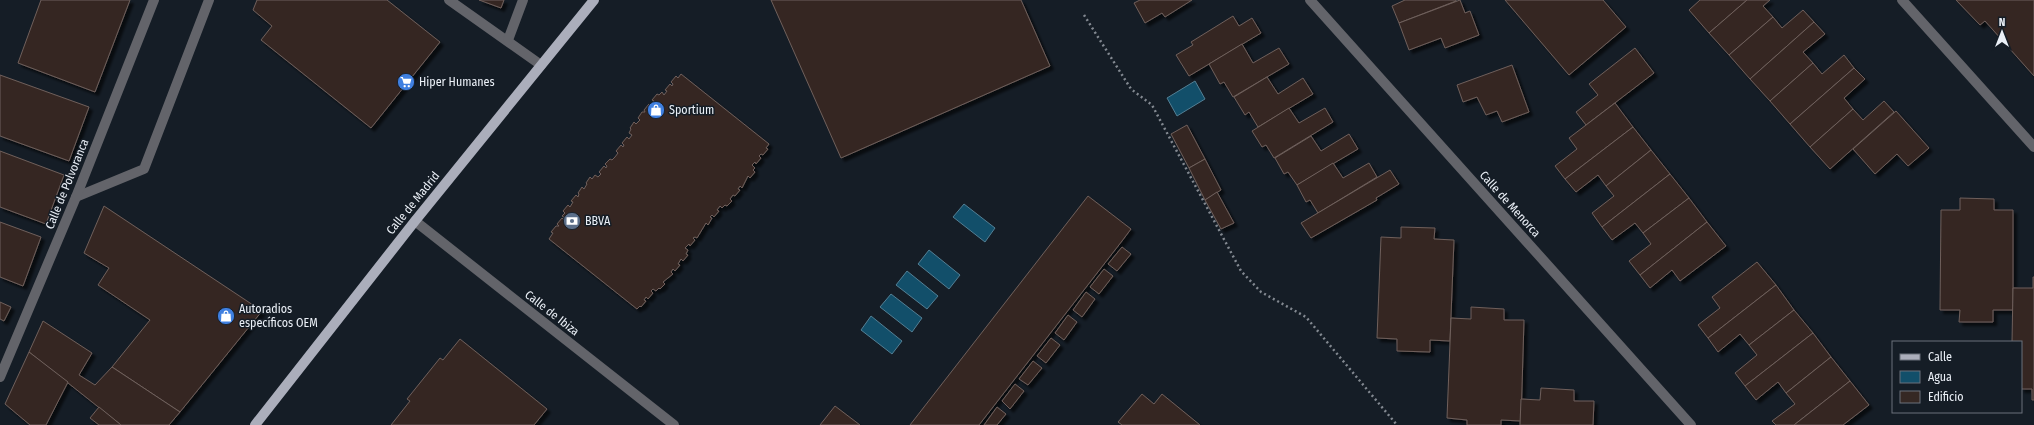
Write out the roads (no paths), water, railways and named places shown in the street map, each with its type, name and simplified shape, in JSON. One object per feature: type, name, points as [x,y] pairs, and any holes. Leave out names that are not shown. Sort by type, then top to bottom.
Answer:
[{"type":"main road","name":"Calle de Madrid","points":[[255,425],[415,221],[594,0]]},
{"type":"street","name":"Calle de Polvoranca","points":[[0,377],[76,197],[154,0]]},
{"type":"street","points":[[76,197],[144,169],[209,0]]},
{"type":"street","points":[[449,0],[508,40],[541,65]]},
{"type":"street","points":[[508,40],[523,0]]},
{"type":"street","name":"Calle de Menorca","points":[[1310,0],[1691,425]]},
{"type":"street","points":[[1902,0],[2034,147]]},
{"type":"street","name":"Calle de Ibiza","points":[[415,221],[674,425]]},
{"type":"water","points":[[1195,81],[1205,99],[1177,116],[1167,98]]},
{"type":"water","points":[[964,204],[995,228],[985,242],[953,217]]},
{"type":"water","points":[[929,250],[960,275],[949,289],[918,264]]},
{"type":"water","points":[[907,271],[938,296],[927,309],[896,285]]},
{"type":"water","points":[[891,294],[922,318],[912,332],[880,307]]},
{"type":"water","points":[[871,316],[902,341],[892,354],[861,330]]},
{"type":"place","name":"Hiper Humanes","points":[[406,82]]},
{"type":"place","name":"Sportium","points":[[656,110]]},
{"type":"place","name":"BBVA","points":[[572,221]]},
{"type":"place","name":"Autoradios específicos OEM","points":[[226,316]]}]
